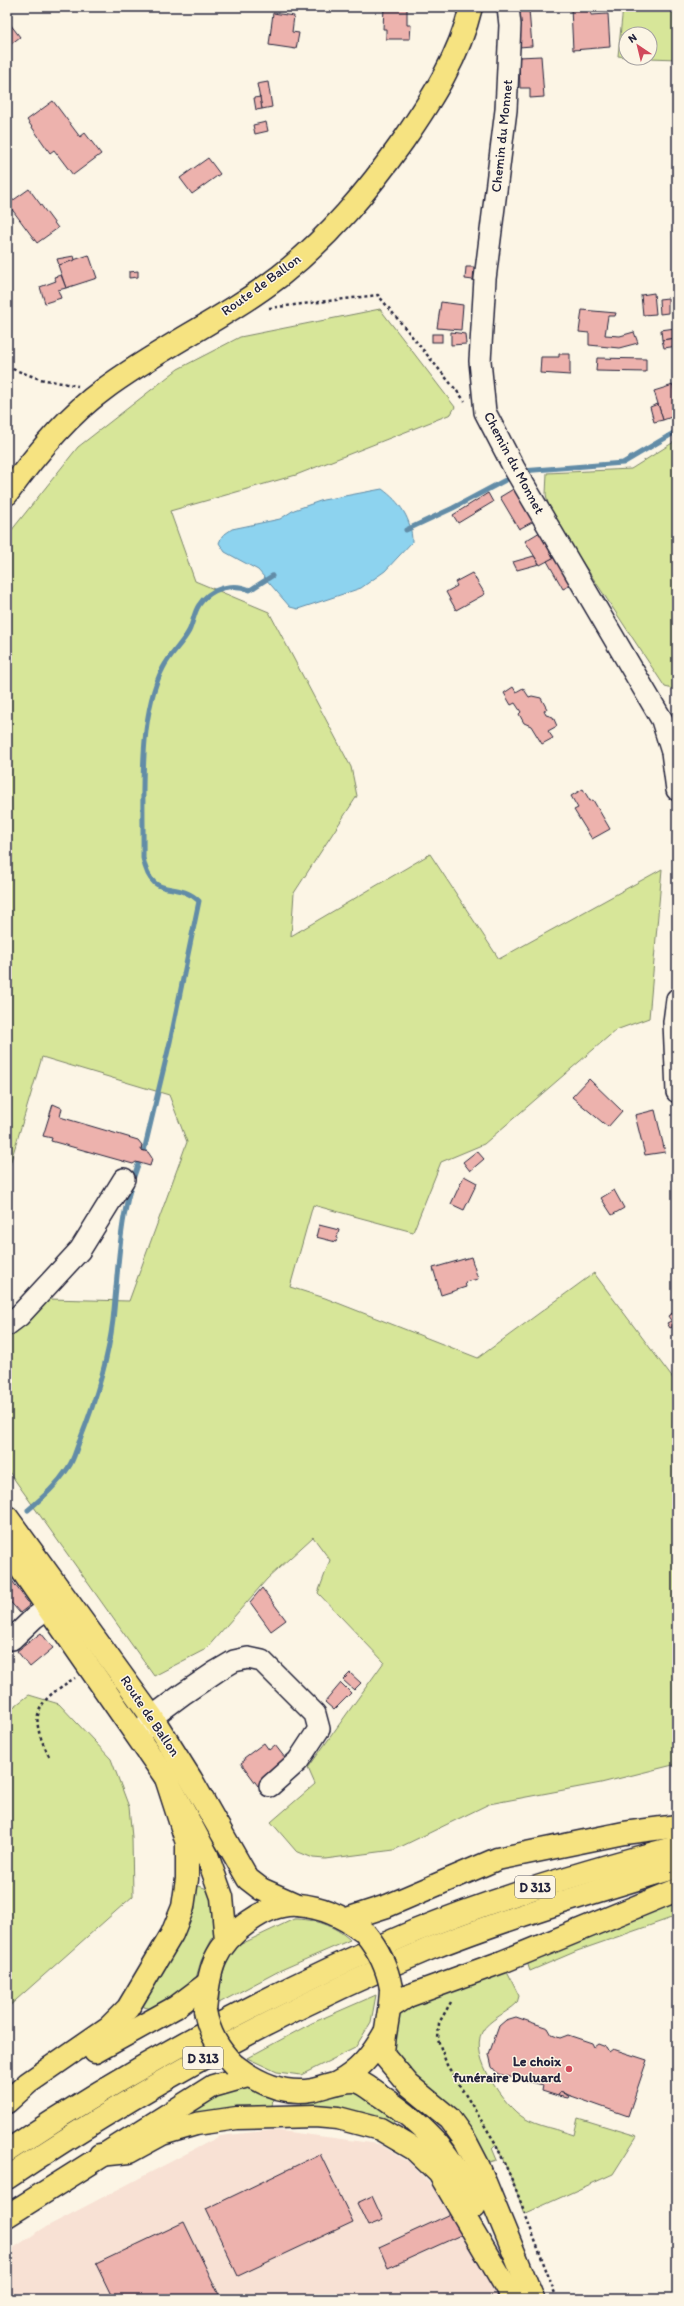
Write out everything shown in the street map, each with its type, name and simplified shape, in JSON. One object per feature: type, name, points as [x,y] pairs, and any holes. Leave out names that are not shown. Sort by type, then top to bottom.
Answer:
[{"type":"main road","name":"Route de Ballon","points":[[7,494],[25,470],[69,421],[102,390],[279,276],[330,232],[374,181],[441,85],[466,28],[472,7]]},
{"type":"main road","name":"Route de Ballon","points":[[7,1517],[56,1602],[90,1668],[166,1778],[207,1855],[222,1897],[226,1941]]},
{"type":"main road","name":"Route de Ballon","points":[[7,1549],[56,1602],[152,1717],[191,1779],[248,1879],[261,1889],[297,1905]]},
{"type":"main road","points":[[7,2102],[28,2083],[109,2027],[128,2008],[172,1934],[183,1907],[187,1879],[187,1843],[166,1778]]},
{"type":"main road","points":[[347,1919],[388,1906],[497,1858],[624,1833],[677,1826]]},
{"type":"main road","name":"D 313","points":[[7,2150],[56,2118],[171,2050],[289,1987],[417,1930],[488,1904],[546,1884],[677,1847]]},
{"type":"main road","name":"D 313","points":[[7,2178],[69,2137],[184,2069],[302,2006],[430,1949],[552,1905],[677,1867]]},
{"type":"main road","points":[[391,1997],[408,1996],[456,1977],[502,1962],[677,1890]]},
{"type":"main road","points":[[514,2299],[470,2193],[456,2165],[436,2140],[395,2105],[373,2090],[356,2081],[337,2083],[311,2090],[283,2089],[264,2084],[241,2070],[221,2052],[208,2029],[205,2011],[208,1983],[215,1960],[226,1941],[252,1919],[278,1908],[297,1905],[322,1910],[347,1919],[365,1933],[377,1948],[385,1964],[391,1997],[384,2034],[383,2054],[409,2085],[449,2118],[465,2140],[480,2171],[533,2299]]},
{"type":"main road","points":[[7,2102],[176,2007],[208,1983]]},
{"type":"main road","points":[[337,2083],[348,2077],[370,2058],[384,2034]]},
{"type":"main road","points":[[7,2216],[100,2155],[241,2070]]},
{"type":"main road","points":[[100,2155],[129,2152],[162,2134],[196,2124],[237,2118],[315,2116],[338,2118],[380,2129],[414,2148],[439,2172],[514,2299]]},
{"type":"street","name":"Chemin du Monnet","points":[[508,7],[510,25],[506,110],[485,279],[480,361],[485,412],[518,474],[662,720],[672,752],[677,790]]},
{"type":"street","points":[[677,999],[674,1022],[677,1092]]},
{"type":"street","points":[[7,1325],[19,1316],[80,1250],[124,1179]]},
{"type":"street","points":[[12,1639],[56,1602]]},
{"type":"street","points":[[139,1737],[152,1717],[217,1671],[234,1661],[248,1658],[262,1661],[315,1714],[319,1729],[298,1761],[270,1786]]},
{"type":"path","points":[[262,309],[378,295],[463,400],[485,412]]},
{"type":"path","points":[[7,367],[40,379],[102,390]]},
{"type":"path","points":[[49,1756],[37,1725],[40,1709],[44,1700],[53,1691],[90,1668]]},
{"type":"path","points":[[456,1977],[459,1986],[440,2023],[438,2040],[447,2065],[496,2144],[515,2187],[557,2299]]},
{"type":"shaded area","points":[[273,2130],[379,2144],[409,2162],[457,2212],[502,2299],[7,2299],[7,2252],[44,2228],[220,2136]]},
{"type":"green space","points":[[623,7],[677,7],[677,59],[658,58],[658,26],[621,26]]},
{"type":"green space","points":[[380,309],[455,407],[451,414],[296,475],[170,511],[195,581],[269,612],[351,767],[357,796],[294,893],[291,936],[430,854],[499,959],[662,869],[649,1018],[616,1030],[484,1144],[441,1162],[413,1232],[313,1205],[290,1287],[325,1298],[478,1358],[594,1273],[677,1384],[677,1764],[601,1783],[489,1804],[394,1850],[325,1859],[313,1858],[296,1851],[271,1822],[315,1784],[308,1768],[384,1662],[318,1593],[330,1560],[313,1537],[267,1579],[206,1649],[154,1676],[7,1469],[7,1335],[49,1299],[129,1301],[187,1142],[169,1095],[42,1057],[7,1174],[7,536],[78,447],[178,369],[240,337]]},
{"type":"green space","points":[[677,440],[677,690],[665,687],[550,513],[546,494],[547,473],[631,469]]},
{"type":"green space","points":[[29,1695],[59,1704],[111,1759],[129,1807],[132,1837],[133,1896],[7,2008],[7,1712]]},
{"type":"green space","points":[[199,1886],[210,1890],[219,1925],[201,1961],[196,1978],[178,1997],[152,2009],[144,2007],[142,2000],[194,1890]]},
{"type":"green space","points":[[677,1890],[677,1916],[577,1951],[530,1971],[524,1953]]},
{"type":"green space","points":[[294,1919],[309,1920],[324,1924],[337,1930],[350,1940],[281,1970],[219,2003],[223,1974],[235,1947]]},
{"type":"green space","points":[[502,1962],[519,1996],[517,2003],[493,2020],[485,2028],[479,2042],[480,2054],[484,2067],[498,2092],[516,2112],[529,2121],[542,2126],[574,2135],[578,2118],[637,2136],[613,2174],[524,2214],[515,2187],[496,2144],[492,2148],[497,2160],[490,2162],[476,2162],[423,2096],[384,2034],[391,2007]]},
{"type":"green space","points":[[376,1995],[371,2022],[355,2048],[301,2075],[277,2072],[247,2058],[312,2023]]},
{"type":"green space","points":[[248,2076],[269,2092],[273,2101],[272,2106],[188,2122],[184,2108]]},
{"type":"green space","points":[[356,2081],[395,2118],[393,2122],[387,2125],[302,2106],[301,2100]]},
{"type":"water","points":[[382,489],[399,505],[404,512],[410,526],[412,542],[385,571],[361,588],[298,609],[290,607],[258,570],[225,552],[219,543],[222,536],[232,529],[280,519],[294,510],[323,500]]},
{"type":"building","points":[[384,7],[407,7],[407,25],[411,25],[410,39],[386,39],[386,29],[383,29]]},
{"type":"building","points":[[518,7],[557,7],[529,10],[532,46],[519,47]]},
{"type":"building","points":[[590,7],[591,15],[608,14],[610,47],[573,50],[571,8]]},
{"type":"building","points":[[273,13],[294,16],[292,32],[299,33],[296,49],[269,45]]},
{"type":"building","points":[[7,20],[20,37],[7,47]]},
{"type":"building","points":[[541,56],[544,97],[530,98],[530,88],[520,88],[519,57]]},
{"type":"building","points":[[268,82],[272,107],[262,109],[257,84]]},
{"type":"building","points":[[260,97],[262,109],[256,110],[254,98]]},
{"type":"building","points":[[53,101],[80,137],[85,133],[101,154],[73,175],[54,150],[50,153],[27,120]]},
{"type":"building","points":[[266,122],[268,131],[255,134],[253,125]]},
{"type":"building","points":[[208,158],[220,174],[192,194],[180,178]]},
{"type":"building","points":[[29,189],[58,228],[37,243],[8,204]]},
{"type":"building","points":[[89,255],[97,278],[66,288],[58,265]]},
{"type":"building","points":[[74,256],[75,260],[59,265],[57,259]]},
{"type":"building","points":[[466,267],[474,267],[473,280],[465,279]]},
{"type":"building","points":[[138,271],[138,277],[129,278],[129,272]]},
{"type":"building","points":[[61,275],[66,288],[58,290],[61,298],[45,303],[40,287],[56,281],[54,277]]},
{"type":"building","points":[[654,293],[656,314],[643,315],[641,295]]},
{"type":"building","points":[[668,298],[668,313],[660,314],[659,299]]},
{"type":"building","points":[[441,302],[463,305],[461,330],[437,328]]},
{"type":"building","points":[[582,310],[616,313],[615,316],[608,316],[605,335],[620,336],[634,332],[638,343],[619,348],[589,345],[589,333],[579,332]]},
{"type":"building","points":[[675,328],[676,338],[662,340],[661,330]]},
{"type":"building","points":[[675,328],[677,328],[677,346],[664,348],[662,340],[676,338]]},
{"type":"building","points":[[451,332],[465,334],[466,344],[451,345]]},
{"type":"building","points":[[432,334],[442,334],[442,342],[432,342]]},
{"type":"building","points":[[559,354],[570,354],[570,375],[540,373],[541,357],[559,357]]},
{"type":"building","points":[[597,358],[646,359],[646,372],[596,371]]},
{"type":"building","points":[[673,385],[677,401],[677,415],[663,420],[654,391]]},
{"type":"building","points":[[658,404],[663,420],[654,422],[650,407]]},
{"type":"building","points":[[515,488],[534,521],[519,529],[500,497]]},
{"type":"building","points":[[488,493],[493,502],[458,523],[453,515]]},
{"type":"building","points":[[540,532],[555,557],[540,565],[525,541]]},
{"type":"building","points":[[534,556],[539,564],[517,570],[513,562]]},
{"type":"building","points":[[555,557],[571,585],[563,589],[547,561]]},
{"type":"building","points":[[472,573],[485,594],[456,610],[446,592],[457,586],[455,582]]},
{"type":"building","points":[[513,687],[516,692],[523,688],[529,697],[532,696],[541,698],[547,709],[544,711],[546,715],[553,717],[557,726],[548,731],[553,738],[542,744],[531,726],[524,723],[519,714],[521,712],[515,703],[511,705],[504,693]]},
{"type":"building","points":[[583,789],[590,801],[593,800],[610,829],[592,839],[574,810],[578,808],[571,796]]},
{"type":"building","points":[[589,1079],[622,1111],[608,1127],[572,1097]]},
{"type":"building","points":[[53,1104],[62,1108],[60,1117],[138,1140],[142,1145],[141,1150],[148,1152],[152,1158],[150,1166],[136,1162],[133,1164],[51,1141],[52,1138],[43,1136]]},
{"type":"building","points":[[655,1110],[665,1152],[645,1155],[635,1115]]},
{"type":"building","points":[[477,1151],[484,1159],[470,1171],[463,1162]]},
{"type":"building","points":[[464,1176],[477,1183],[464,1210],[451,1204]]},
{"type":"building","points":[[614,1190],[624,1208],[612,1215],[601,1198]]},
{"type":"building","points":[[319,1225],[339,1230],[336,1242],[316,1237]]},
{"type":"building","points":[[471,1257],[478,1279],[465,1282],[466,1287],[441,1295],[433,1268]]},
{"type":"building","points":[[677,1310],[677,1327],[676,1328],[668,1316]]},
{"type":"building","points":[[671,1321],[674,1326],[670,1328],[667,1323]]},
{"type":"building","points":[[7,1574],[30,1605],[20,1613],[7,1598]]},
{"type":"building","points":[[262,1588],[286,1620],[271,1631],[250,1602]]},
{"type":"building","points":[[7,1619],[14,1628],[7,1633]]},
{"type":"building","points":[[41,1633],[53,1648],[30,1667],[17,1651]]},
{"type":"building","points":[[350,1673],[361,1683],[354,1690],[343,1680]]},
{"type":"building","points":[[341,1683],[351,1693],[334,1710],[325,1702]]},
{"type":"building","points":[[264,1743],[269,1750],[275,1745],[289,1763],[258,1786],[241,1763],[245,1760],[244,1758]]},
{"type":"building","name":"Le choix funéraire Duluard","points":[[516,2017],[548,2028],[552,2035],[560,2038],[568,2035],[592,2043],[594,2047],[598,2044],[606,2047],[609,2052],[613,2049],[647,2060],[628,2116],[560,2092],[558,2096],[542,2091],[543,2085],[498,2074],[492,2067],[489,2054],[499,2026],[506,2020]]},
{"type":"building","points":[[560,2092],[569,2096],[568,2098],[558,2096]]},
{"type":"building","points":[[320,2154],[353,2222],[238,2276],[206,2209]]},
{"type":"building","points":[[372,2196],[383,2220],[368,2226],[357,2203]]},
{"type":"building","points":[[453,2213],[463,2234],[388,2268],[379,2247]]},
{"type":"building","points":[[184,2222],[221,2299],[113,2299],[96,2264]]},
{"type":"waterway","points":[[522,471],[623,463],[677,431]]},
{"type":"waterway","points":[[406,530],[453,508],[513,476]]},
{"type":"waterway","points":[[28,1510],[54,1485],[70,1465],[86,1426],[96,1396],[111,1335],[121,1234],[129,1191],[144,1151],[170,1042],[199,901],[190,894],[158,885],[152,880],[147,872],[143,858],[144,760],[149,711],[155,688],[163,668],[189,631],[197,608],[209,594],[222,588],[229,587],[250,590],[272,576]]},
{"type":"place","name":"Le choix funéraire Duluard","points":[[569,2069]]}]
